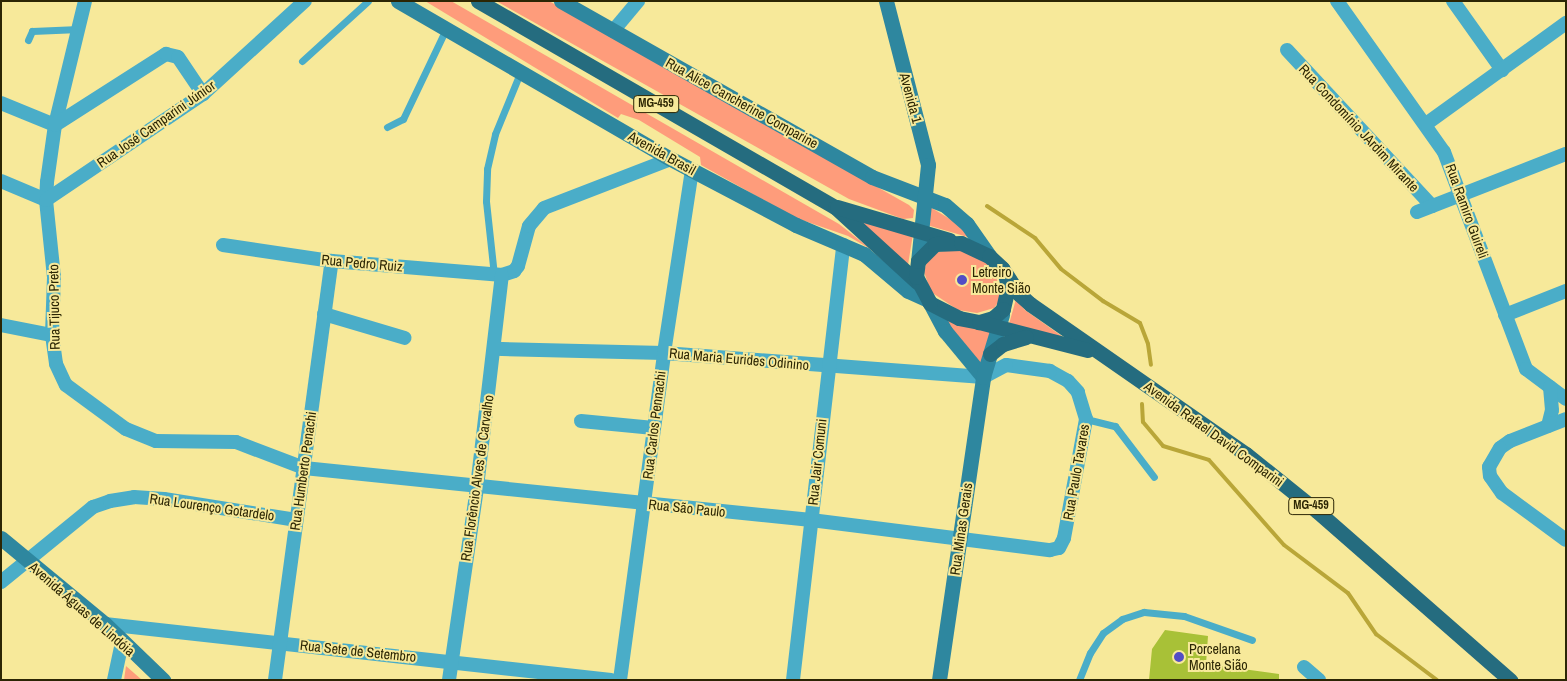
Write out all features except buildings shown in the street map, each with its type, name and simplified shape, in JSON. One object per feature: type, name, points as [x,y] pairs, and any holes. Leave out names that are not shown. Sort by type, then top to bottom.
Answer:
[{"type":"main road","name":"Avenida Rafael David Comparini","points":[[478,1],[835,207],[917,282],[928,301],[959,318],[1096,352]]},
{"type":"main road","name":"Avenida Rafael David Comparini","points":[[835,207],[920,231],[989,256],[1030,304],[1096,352],[1246,454],[1317,511],[1510,680]]},
{"type":"main road","points":[[917,282],[918,261],[935,244],[951,241]]},
{"type":"main road","points":[[979,322],[993,318],[1003,310],[1008,287],[1005,274]]},
{"type":"main road","points":[[990,354],[1002,344],[1028,336]]},
{"type":"street","name":"Rua Tijuco Preto","points":[[85,1],[55,125],[46,200],[54,277],[52,335],[56,364],[66,385],[126,429],[156,441],[236,442],[304,468]]},
{"type":"street","name":"Rua José Camparini Júnior","points":[[46,200],[203,94],[306,1]]},
{"type":"street","name":"Avenida Brasil","points":[[398,1],[520,73],[692,170],[796,225],[864,254],[903,287],[928,301]]},
{"type":"street","name":"Rua Alice Cancherine Comparine","points":[[561,1],[872,177],[926,197],[959,215],[989,256]]},
{"type":"street","points":[[613,31],[638,1]]},
{"type":"street","name":"Avenida 1","points":[[886,1],[926,153],[926,197],[920,231],[918,261]]},
{"type":"street","name":"Rua Ramiro Guireli","points":[[1337,1],[1426,124],[1444,152],[1462,194],[1504,315],[1526,369],[1566,399]]},
{"type":"street","points":[[1453,1],[1502,70]]},
{"type":"street","points":[[1426,124],[1566,23]]},
{"type":"street","name":"Rua Condomínio JArdim Mirante","points":[[1287,50],[1432,206]]},
{"type":"street","points":[[1,103],[55,125],[166,54],[178,56],[203,94]]},
{"type":"street","points":[[1417,212],[1566,154]]},
{"type":"street","points":[[498,275],[514,271],[518,266],[530,226],[544,208],[671,158]]},
{"type":"street","name":"Rua Carlos Pennachi","points":[[620,680],[664,352],[692,170]]},
{"type":"street","points":[[1,181],[46,200]]},
{"type":"street","name":"Rua Pedro Ruiz","points":[[223,245],[332,262],[498,275]]},
{"type":"street","name":"Rua Jair Comuni","points":[[793,680],[843,245]]},
{"type":"street","name":"Rua Humberto Penachi","points":[[275,680],[332,262]]},
{"type":"street","name":"Rua Florêncio Alves de Carvalho","points":[[449,680],[495,349],[498,275]]},
{"type":"street","points":[[1504,315],[1566,291]]},
{"type":"street","points":[[928,301],[945,331],[983,377]]},
{"type":"street","name":"Rua Minas Gerais","points":[[939,680],[983,377],[1003,310]]},
{"type":"street","points":[[324,314],[405,338]]},
{"type":"street","points":[[1,326],[52,335]]},
{"type":"street","name":"Rua Maria Eurides Odinino","points":[[495,349],[664,352],[983,377]]},
{"type":"street","name":"Rua Paulo Tavares","points":[[983,377],[1006,365],[1050,371],[1068,381],[1078,392],[1086,419],[1064,538]]},
{"type":"street","points":[[1548,426],[1552,410],[1550,387]]},
{"type":"street","points":[[1566,419],[1510,441],[1494,456],[1490,476],[1502,493],[1566,540]]},
{"type":"street","points":[[581,421],[654,428]]},
{"type":"street","name":"Rua São Paulo","points":[[304,468],[811,520],[1050,550],[1059,548],[1064,538]]},
{"type":"street","name":"Rua Lourenço Gotardelo","points":[[1,582],[29,562],[93,507],[110,500],[134,497],[164,499],[296,520]]},
{"type":"street","name":"Avenida Águas de Lindóia","points":[[1,538],[105,624],[122,643],[163,680]]},
{"type":"street","name":"Rua Sete de Setembro","points":[[105,624],[611,680]]},
{"type":"street","points":[[114,680],[122,643]]},
{"type":"street","points":[[1304,667],[1319,680]]},
{"type":"lane","points":[[302,61],[368,1]]},
{"type":"lane","points":[[28,40],[32,31],[79,29]]},
{"type":"lane","points":[[387,127],[403,119],[446,29]]},
{"type":"lane","points":[[498,275],[486,201],[487,169],[496,134],[520,73]]},
{"type":"lane","points":[[1086,419],[1115,426],[1154,477]]},
{"type":"lane","points":[[1080,680],[1090,653],[1103,633],[1122,619],[1144,612],[1184,616],[1252,640]]},
{"type":"shaded area","points":[[425,1],[451,1],[839,224],[872,250],[848,236],[796,218],[701,165],[700,157],[639,120],[621,114],[618,118]]},
{"type":"shaded area","points":[[496,1],[549,1],[909,205],[914,210],[913,218],[903,219],[849,199]]},
{"type":"shaded area","points":[[930,207],[955,222],[971,238],[927,225]]},
{"type":"shaded area","points":[[854,216],[913,234],[908,265]]},
{"type":"shaded area","points":[[956,249],[980,258],[993,268],[1000,289],[1000,300],[994,308],[977,313],[958,310],[931,292],[924,272],[926,264],[938,252]]},
{"type":"shaded area","points":[[1016,299],[1025,310],[1063,337],[1009,324]]},
{"type":"shaded area","points":[[943,318],[991,332],[981,368]]},
{"type":"shaded area","points":[[126,666],[142,680],[124,680]]},
{"type":"waterway","points":[[987,206],[1035,238],[1061,269],[1103,301],[1140,323],[1148,344],[1151,365]]},
{"type":"waterway","points":[[1142,404],[1143,422],[1163,446],[1209,460],[1284,545],[1348,593],[1376,634],[1437,680]]},
{"type":"place","name":"Letreiro Monte Sião","points":[[962,280]]},
{"type":"place","name":"Porcelana Monte Sião","points":[[1179,657]]}]
